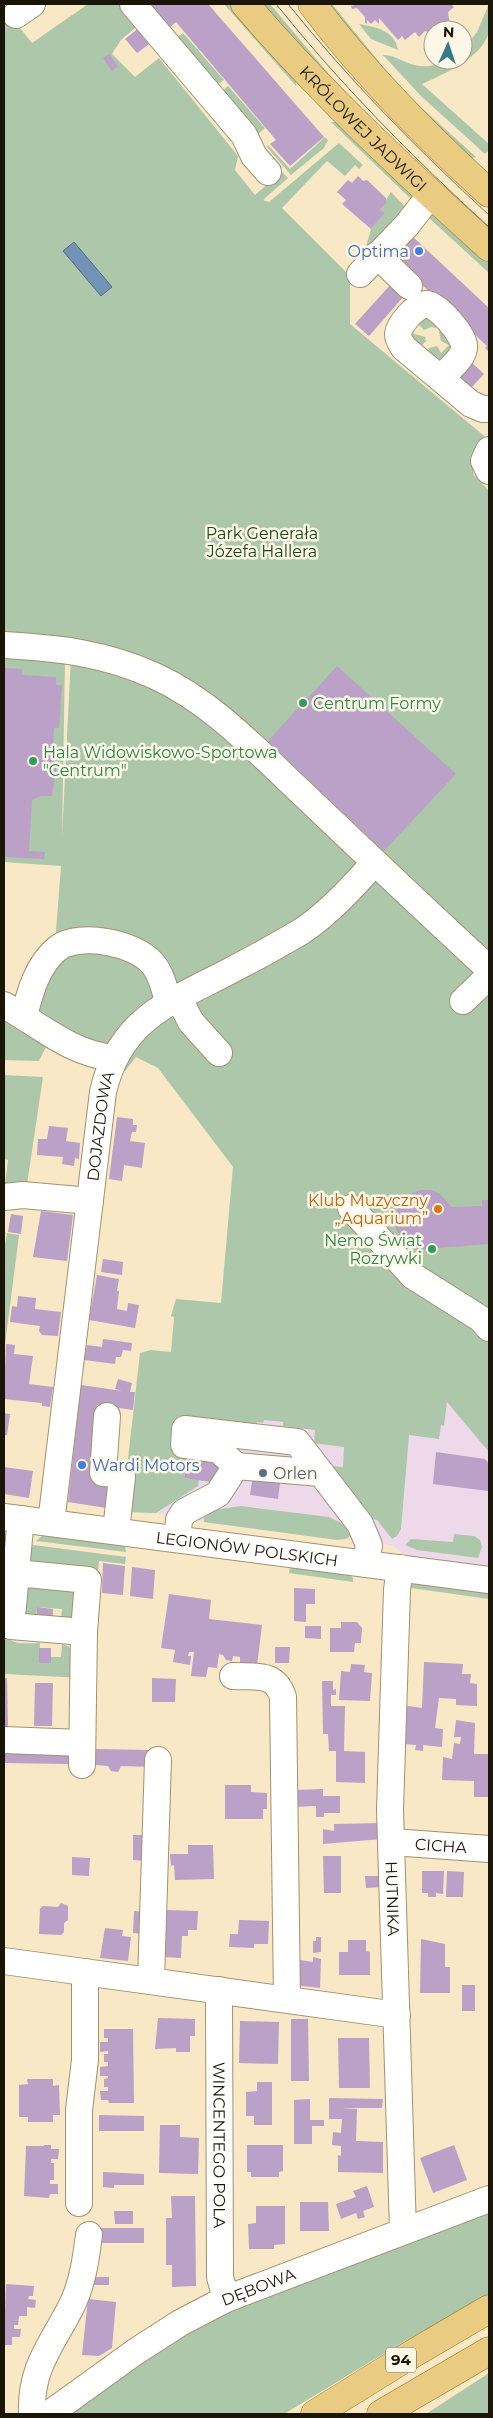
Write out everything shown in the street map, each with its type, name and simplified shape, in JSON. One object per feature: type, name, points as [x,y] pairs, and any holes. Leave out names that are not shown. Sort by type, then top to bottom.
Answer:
[{"type":"main road","name":"KRÓLOWEJ JADWIGI","points":[[245,4],[338,106],[489,248]]},
{"type":"main road","points":[[312,4],[380,84],[429,136],[489,193]]},
{"type":"main road","name":"94","points":[[315,2414],[489,2309]]},
{"type":"main road","name":"94","points":[[381,2414],[489,2351]]},
{"type":"street","points":[[133,4],[244,135],[254,156],[268,172]]},
{"type":"street","points":[[409,286],[369,264],[407,225],[431,194]]},
{"type":"street","points":[[441,378],[471,404],[483,409],[489,409]]},
{"type":"street","points":[[489,450],[484,461],[489,471]]},
{"type":"street","points":[[4,645],[86,652],[147,672],[190,695],[230,726],[489,969]]},
{"type":"street","name":"DOJAZDOWA","points":[[52,1523],[103,1092],[114,1058],[137,1027],[173,999],[227,973],[304,929],[326,912],[374,863]]},
{"type":"street","points":[[114,1058],[97,1056],[78,1049],[14,1011],[50,956],[68,944],[87,941],[131,948],[147,958],[159,974],[173,999],[219,1053]]},
{"type":"street","points":[[462,1000],[489,976]]},
{"type":"street","points":[[4,1198],[23,1195],[90,1202]]},
{"type":"street","points":[[351,1208],[412,1276],[481,1319],[489,1328]]},
{"type":"street","points":[[107,1416],[103,1473],[120,1474],[122,1477],[116,1531]]},
{"type":"street","points":[[321,1474],[236,1466],[219,1450],[184,1446],[185,1429],[298,1442],[360,1524],[369,1545],[366,1564]]},
{"type":"street","points":[[177,1539],[179,1520],[184,1512],[218,1494],[236,1466]]},
{"type":"street","points":[[12,1518],[16,1573],[12,1626],[84,1632]]},
{"type":"street","name":"LEGIONÓW POLSKICH","points":[[12,1518],[489,1580]]},
{"type":"street","name":"HUTNIKA","points":[[400,1568],[397,1590],[390,1810],[403,2231]]},
{"type":"street","points":[[4,1740],[82,1754],[84,1632],[88,1580],[16,1573]]},
{"type":"street","points":[[233,1676],[269,1678],[276,1682],[284,1697],[287,1999]]},
{"type":"street","points":[[151,1981],[158,1760]]},
{"type":"street","name":"CICHA","points":[[392,1842],[489,1849]]},
{"type":"street","points":[[4,1960],[397,2015]]},
{"type":"street","points":[[79,2203],[79,2110],[84,2060],[85,1972]]},
{"type":"street","name":"WINCENTEGO POLA","points":[[219,1990],[220,2277],[226,2299]]},
{"type":"street","name":"DĘBOWA","points":[[49,2414],[150,2342],[180,2323],[226,2299],[489,2199]]},
{"type":"street","points":[[32,2414],[32,2388],[40,2364],[78,2288],[85,2264],[88,2235]]},
{"type":"shaded area","points":[[447,1401],[489,1452],[489,1567],[413,1557],[405,1555],[392,1545],[209,1523],[156,1513],[144,1514],[176,1410],[365,1432]]},
{"type":"green space","name":"Park Generała Józefa Hallera","points":[[88,4],[126,4],[143,21],[121,40],[112,54],[135,77],[159,58],[238,156],[235,170],[255,195],[282,172],[288,178],[263,200],[269,202],[339,143],[363,165],[359,169],[355,165],[345,176],[327,161],[282,208],[350,276],[350,324],[489,440],[472,466],[474,475],[489,491],[489,1452],[447,1402],[444,1426],[441,1425],[439,1439],[409,1435],[401,1529],[397,1536],[392,1539],[377,1520],[373,1519],[331,1466],[343,1467],[344,1447],[314,1443],[315,1430],[283,1426],[283,1422],[264,1420],[263,1423],[257,1422],[256,1427],[178,1416],[175,1452],[188,1453],[184,1478],[199,1480],[198,1486],[156,1513],[122,1512],[140,1353],[151,1350],[171,1352],[174,1317],[171,1316],[176,1299],[221,1303],[233,1167],[158,1068],[136,1057],[125,1071],[47,1045],[39,1061],[4,1060],[4,1016],[21,983],[55,944],[61,866],[4,862],[4,8],[32,43]],"holes":[[[71,656],[62,836],[65,660]]]},
{"type":"green space","points":[[224,4],[232,4],[296,75],[296,86]]},
{"type":"green space","points":[[257,4],[270,4],[343,91]]},
{"type":"green space","points":[[324,4],[332,4],[401,89],[476,157],[466,159],[433,126]]},
{"type":"green space","points":[[489,4],[489,32],[479,50],[473,55],[473,37]]},
{"type":"green space","points":[[359,24],[378,28],[389,34],[396,43],[398,50],[371,39]]},
{"type":"green space","points":[[183,33],[224,80],[215,86],[175,39]]},
{"type":"green space","points":[[383,55],[392,56],[423,66],[423,70],[450,70],[422,84],[489,144],[489,150],[485,154],[421,96]]},
{"type":"green space","points":[[228,86],[265,128],[257,135],[221,92]]},
{"type":"green space","points":[[331,122],[340,122],[416,193],[411,199]]},
{"type":"green space","points":[[325,137],[328,140],[324,148],[291,175],[267,147],[268,145],[290,169]]},
{"type":"green space","points":[[391,192],[408,210],[364,254],[371,229],[385,213],[380,209]]},
{"type":"green space","points":[[433,209],[489,261],[489,273],[428,217]]},
{"type":"green space","points":[[423,313],[433,315],[440,322],[436,328],[431,327],[424,330],[418,324],[412,333],[425,337],[426,341],[420,347],[427,352],[429,348],[437,346],[441,353],[449,345],[441,341],[439,332],[444,325],[456,339],[454,351],[440,363],[423,359],[409,344],[405,335],[406,326],[412,319]]},
{"type":"green space","points":[[4,1075],[43,1077],[26,1191],[4,1192],[8,1160],[4,1159]]},
{"type":"green space","points":[[7,1233],[19,1235],[4,1353],[4,1250]]},
{"type":"green space","points":[[241,1506],[329,1517],[345,1525],[350,1536],[346,1539],[337,1540],[204,1522],[204,1515],[214,1510]]},
{"type":"green space","points":[[454,1534],[474,1536],[480,1540],[482,1547],[478,1558],[417,1550],[405,1545],[411,1539],[453,1542]]},
{"type":"green space","points":[[43,1535],[125,1546],[126,1552],[36,1541]]},
{"type":"green space","points":[[33,1545],[126,1557],[125,1564],[99,1561],[97,1580],[31,1562],[29,1553]]},
{"type":"green space","points":[[290,1567],[350,1575],[353,1578],[353,1582],[289,1573]]},
{"type":"green space","points":[[415,1583],[489,1593],[489,1599],[404,1587]]},
{"type":"green space","points":[[32,1585],[72,1590],[77,1594],[76,1615],[61,1621],[62,1609],[37,1607],[36,1621],[25,1616],[23,1593]]},
{"type":"green space","points":[[4,1633],[15,1642],[40,1643],[39,1663],[51,1663],[51,1657],[61,1657],[62,1644],[67,1646],[77,1657],[83,1678],[4,1674]]},
{"type":"green space","points":[[489,2207],[489,2295],[403,2342],[284,2414],[67,2414],[150,2355],[224,2309]]},
{"type":"green space","points":[[489,2373],[489,2414],[426,2414]]},
{"type":"water","points":[[74,242],[112,287],[101,296],[63,251]]},
{"type":"building","points":[[150,4],[208,4],[324,137],[290,166],[270,144],[276,140],[176,22],[170,27]]},
{"type":"building","points":[[451,4],[454,7],[448,12],[449,20],[423,20],[423,33],[419,37],[415,32],[405,40],[402,36],[398,40],[379,18],[379,24],[375,20],[371,24],[367,20],[367,24],[365,23],[365,17],[357,8],[352,9],[351,6]]},
{"type":"building","points":[[140,27],[152,42],[137,53],[125,39]]},
{"type":"building","points":[[109,54],[118,66],[112,71],[103,58]]},
{"type":"building","points":[[358,176],[363,181],[367,180],[386,198],[386,203],[380,209],[385,213],[371,229],[342,204],[346,200],[337,192],[348,180],[352,183]]},
{"type":"building","points":[[412,236],[489,308],[489,352],[485,348],[487,346],[419,282],[390,259]]},
{"type":"building","points":[[392,283],[405,295],[369,336],[355,324]]},
{"type":"building","points":[[471,362],[484,374],[471,388],[459,376]]},
{"type":"building","points":[[337,666],[456,774],[384,851],[268,741],[299,707],[306,703],[306,700]]},
{"type":"building","name":"Hala Widowiskowo-Sportowa \"Centrum\"","points":[[4,668],[22,669],[22,675],[56,677],[56,685],[62,685],[59,728],[54,728],[53,745],[56,769],[52,796],[41,796],[32,800],[29,851],[45,852],[44,859],[4,857]]},
{"type":"building","points":[[117,1117],[133,1119],[133,1125],[137,1125],[136,1132],[132,1132],[130,1141],[145,1143],[142,1168],[124,1165],[122,1181],[109,1179]]},
{"type":"building","points":[[49,1126],[68,1128],[66,1141],[80,1143],[79,1159],[75,1158],[74,1166],[62,1164],[63,1157],[37,1155],[38,1139],[47,1139]]},
{"type":"building","points":[[419,1190],[431,1190],[439,1193],[452,1207],[482,1206],[482,1200],[489,1200],[489,1244],[417,1249],[404,1242],[396,1229],[396,1211],[406,1196]]},
{"type":"building","points":[[41,1211],[73,1215],[67,1261],[33,1257]]},
{"type":"building","points":[[11,1214],[23,1216],[21,1234],[8,1232]]},
{"type":"building","points":[[103,1259],[123,1262],[122,1275],[101,1272]]},
{"type":"building","points":[[97,1275],[119,1279],[117,1309],[127,1311],[128,1303],[139,1305],[135,1328],[89,1320]]},
{"type":"building","points":[[18,1296],[36,1298],[35,1309],[61,1312],[58,1336],[42,1335],[39,1331],[40,1326],[10,1322],[12,1306],[17,1307]]},
{"type":"building","points":[[103,1339],[132,1343],[131,1351],[123,1350],[121,1357],[116,1357],[115,1364],[84,1360],[87,1345],[102,1347]]},
{"type":"building","points":[[6,1344],[15,1345],[14,1354],[33,1356],[29,1384],[53,1387],[50,1407],[42,1406],[42,1403],[4,1399]]},
{"type":"building","points":[[118,1379],[132,1383],[130,1392],[135,1392],[133,1410],[97,1405],[91,1449],[97,1453],[117,1483],[113,1509],[68,1502],[81,1385],[122,1391],[115,1389]]},
{"type":"building","points":[[4,1413],[10,1414],[7,1435],[4,1435]]},
{"type":"building","points":[[436,1452],[485,1459],[489,1464],[489,1493],[488,1491],[433,1484]]},
{"type":"building","points":[[188,1453],[222,1458],[218,1483],[184,1478]]},
{"type":"building","points":[[256,1455],[283,1459],[278,1499],[250,1495]]},
{"type":"building","points":[[4,1467],[33,1471],[29,1498],[4,1494]]},
{"type":"building","points":[[103,1563],[125,1566],[123,1595],[102,1593]]},
{"type":"building","points":[[132,1567],[155,1570],[153,1599],[130,1596]]},
{"type":"building","points":[[294,1588],[315,1589],[315,1604],[306,1604],[306,1622],[294,1621]]},
{"type":"building","points":[[169,1594],[211,1600],[209,1619],[262,1625],[257,1666],[240,1663],[240,1657],[233,1656],[232,1661],[226,1660],[223,1655],[219,1654],[217,1668],[208,1667],[206,1677],[191,1676],[194,1652],[189,1652],[188,1656],[191,1656],[190,1665],[173,1662],[175,1650],[161,1648]]},
{"type":"building","points":[[37,1607],[53,1609],[52,1636],[36,1635]]},
{"type":"building","points":[[341,1622],[357,1622],[362,1628],[361,1643],[355,1643],[354,1652],[330,1652],[330,1628],[341,1628]]},
{"type":"building","points":[[305,1626],[321,1626],[321,1639],[305,1638]]},
{"type":"building","points":[[275,1647],[290,1647],[289,1663],[275,1663]]},
{"type":"building","points":[[39,1648],[51,1648],[51,1663],[39,1663]]},
{"type":"building","points":[[424,1662],[463,1664],[462,1674],[471,1674],[470,1683],[477,1684],[477,1706],[456,1705],[456,1699],[439,1698],[435,1728],[443,1729],[442,1747],[423,1745],[423,1751],[415,1750],[416,1745],[401,1744],[402,1705],[422,1708]]},
{"type":"building","points":[[351,1664],[365,1665],[364,1672],[372,1673],[370,1701],[339,1700],[341,1671],[350,1672]]},
{"type":"building","points":[[4,1678],[7,1678],[8,1727],[4,1727]]},
{"type":"building","points":[[152,1678],[176,1679],[175,1702],[152,1702]]},
{"type":"building","points":[[322,1681],[333,1681],[333,1690],[336,1689],[336,1695],[331,1695],[331,1706],[345,1706],[344,1751],[365,1752],[365,1783],[336,1782],[336,1751],[329,1751],[328,1734],[323,1734]]},
{"type":"building","points":[[35,1683],[53,1683],[52,1726],[34,1726]]},
{"type":"building","points":[[456,1720],[475,1723],[474,1754],[489,1754],[489,1797],[474,1797],[474,1781],[442,1780],[443,1757],[452,1759],[454,1743],[460,1744],[461,1737],[454,1737]]},
{"type":"building","points":[[4,1749],[69,1751],[68,1764],[4,1763]]},
{"type":"building","points":[[96,1749],[150,1750],[150,1767],[121,1766],[118,1772],[111,1771],[108,1766],[96,1765]]},
{"type":"building","points":[[225,1785],[251,1785],[251,1792],[267,1793],[267,1809],[263,1809],[263,1819],[225,1819]]},
{"type":"building","points":[[323,1789],[323,1796],[340,1796],[340,1813],[324,1813],[324,1817],[316,1817],[316,1806],[294,1807],[294,1790]]},
{"type":"building","points":[[382,1823],[382,1839],[323,1844],[323,1829],[334,1831],[334,1824]]},
{"type":"building","points":[[133,1835],[148,1835],[147,1861],[133,1860]]},
{"type":"building","points":[[188,1845],[213,1845],[214,1879],[175,1880],[174,1865],[171,1866],[170,1854],[188,1854]]},
{"type":"building","points":[[323,1856],[341,1856],[341,1893],[324,1893]]},
{"type":"building","points":[[72,1857],[90,1858],[89,1876],[72,1875]]},
{"type":"building","points":[[422,1871],[444,1871],[443,1894],[436,1893],[436,1897],[428,1897],[428,1893],[422,1893]]},
{"type":"building","points":[[447,1871],[464,1872],[463,1897],[446,1897]]},
{"type":"building","points":[[365,1876],[382,1876],[382,1887],[366,1888]]},
{"type":"building","points":[[61,1903],[68,1906],[68,1920],[64,1923],[64,1932],[61,1935],[39,1934],[40,1909],[43,1906],[58,1907]]},
{"type":"building","points":[[165,1910],[198,1911],[197,1930],[188,1930],[188,1936],[182,1936],[181,1958],[163,1957]]},
{"type":"building","points":[[134,1911],[147,1912],[146,1934],[133,1933]]},
{"type":"building","points":[[239,1920],[269,1921],[268,1944],[254,1944],[254,1948],[229,1947],[230,1934],[238,1934]]},
{"type":"building","points":[[105,1928],[123,1930],[122,1936],[131,1937],[128,1961],[100,1958]]},
{"type":"building","points":[[316,1937],[321,1937],[321,1952],[313,1953],[313,1941],[316,1941]]},
{"type":"building","points":[[421,1939],[445,1944],[445,1967],[450,1967],[450,1993],[420,1993]]},
{"type":"building","points":[[348,1940],[366,1940],[366,1951],[370,1952],[370,1975],[339,1975],[339,1952],[348,1952]]},
{"type":"building","points":[[313,1957],[321,1959],[320,1988],[294,1985],[294,1959],[313,1962]]},
{"type":"building","points":[[462,1985],[475,1985],[475,2011],[462,2011]]},
{"type":"building","points":[[158,2018],[195,2019],[195,2036],[190,2036],[190,2052],[176,2052],[176,2048],[155,2049]]},
{"type":"building","points":[[291,2019],[308,2019],[309,2081],[291,2081]]},
{"type":"building","points":[[240,2021],[279,2022],[278,2064],[239,2063]]},
{"type":"building","points":[[104,2029],[133,2029],[134,2103],[109,2103],[108,2100],[101,2100],[100,2091],[108,2091],[108,2087],[104,2087],[104,2079],[108,2078],[108,2076],[100,2076],[100,2067],[108,2066],[108,2062],[104,2062],[104,2054],[108,2054],[108,2051],[100,2052],[100,2042],[108,2042],[108,2038],[104,2038]]},
{"type":"building","points":[[338,2038],[369,2038],[370,2088],[339,2088]]},
{"type":"building","points":[[27,2079],[53,2079],[53,2086],[59,2085],[60,2115],[53,2115],[53,2122],[28,2122],[28,2117],[19,2117],[19,2085],[28,2084]]},
{"type":"building","points":[[257,2082],[272,2082],[272,2125],[254,2125],[254,2116],[246,2116],[246,2092],[257,2091]]},
{"type":"building","points":[[329,2098],[383,2099],[382,2108],[342,2108],[357,2109],[356,2141],[383,2142],[383,2173],[338,2172],[338,2155],[341,2156],[341,2146],[332,2145],[333,2132],[341,2133],[342,2119],[329,2119]]},
{"type":"building","points":[[310,2099],[310,2120],[324,2120],[324,2126],[312,2126],[312,2144],[294,2144],[294,2100]]},
{"type":"building","points":[[99,2115],[144,2116],[144,2131],[99,2131]]},
{"type":"building","points":[[160,2125],[180,2125],[180,2137],[199,2138],[198,2174],[159,2173]]},
{"type":"building","points":[[51,2145],[51,2149],[59,2149],[58,2159],[51,2159],[51,2163],[54,2163],[54,2180],[50,2180],[50,2184],[58,2184],[58,2194],[50,2194],[49,2198],[24,2196],[26,2146]]},
{"type":"building","points":[[247,2145],[283,2145],[283,2171],[279,2172],[279,2177],[251,2177],[251,2172],[247,2172]]},
{"type":"building","points":[[454,2145],[467,2180],[433,2193],[420,2158]]},
{"type":"building","points":[[103,2172],[144,2174],[144,2185],[114,2185],[114,2188],[103,2187]]},
{"type":"building","points":[[367,2186],[374,2207],[363,2211],[365,2217],[358,2219],[356,2213],[341,2219],[336,2204],[356,2197],[353,2191]]},
{"type":"building","points":[[171,2196],[195,2196],[196,2286],[172,2287],[172,2265],[166,2265],[166,2218],[172,2218]]},
{"type":"building","points":[[300,2202],[328,2202],[329,2231],[300,2231]]},
{"type":"building","points":[[256,2206],[285,2206],[285,2244],[274,2245],[274,2249],[249,2249],[248,2224],[256,2223]]},
{"type":"building","points":[[114,2211],[133,2211],[133,2224],[115,2224]]},
{"type":"building","points":[[96,2228],[144,2228],[144,2243],[95,2243]]},
{"type":"building","points":[[91,2277],[109,2277],[109,2285],[90,2285]]},
{"type":"building","points":[[6,2284],[34,2286],[33,2296],[29,2296],[28,2299],[36,2300],[35,2308],[27,2307],[27,2316],[19,2316],[18,2325],[14,2325],[14,2329],[21,2329],[20,2337],[12,2337],[12,2345],[4,2345]]},
{"type":"building","points":[[88,2299],[116,2302],[112,2348],[99,2356],[82,2355]]},
{"type":"tram line","points":[[276,4],[378,120],[489,227]]},
{"type":"tram line","points":[[288,4],[359,87],[436,165],[489,215]]},
{"type":"place","name":"Optima","points":[[419,251]]},
{"type":"place","name":"Centrum Formy","points":[[303,703]]},
{"type":"place","name":"Hala Widowiskowo-Sportowa \"Centrum\"","points":[[33,761]]},
{"type":"place","name":"Klub Muzyczny „Aquarium”","points":[[438,1209]]},
{"type":"place","name":"Nemo Świat Rozrywki","points":[[432,1249]]},
{"type":"place","name":"Wardi Motors","points":[[82,1465]]},
{"type":"place","name":"Orlen","points":[[263,1473]]}]
